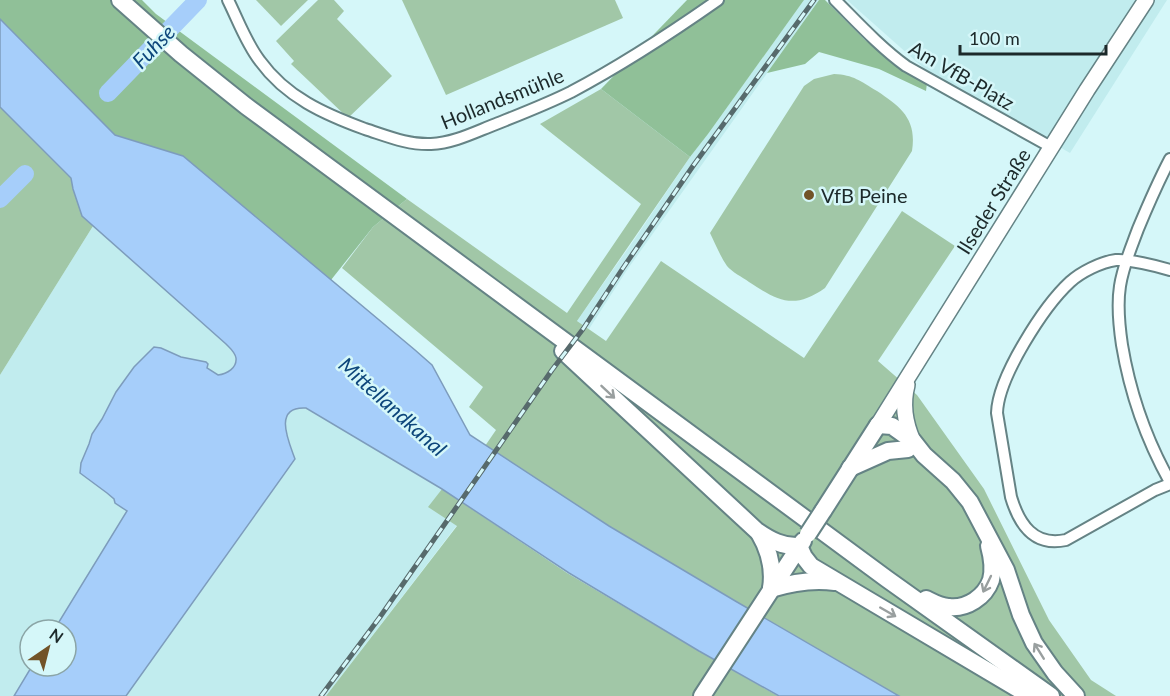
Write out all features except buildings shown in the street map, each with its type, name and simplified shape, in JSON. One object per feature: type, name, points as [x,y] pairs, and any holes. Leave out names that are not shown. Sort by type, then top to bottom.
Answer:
[{"type":"main road","points":[[120,0],[180,54],[246,106],[887,579],[1051,696]]},
{"type":"main road","points":[[503,295],[758,531],[780,543],[803,540]]},
{"type":"main road","points":[[702,696],[878,425],[892,426],[910,445],[935,463],[970,502],[1006,570],[1021,615],[1034,643],[1055,673],[1076,696]]},
{"type":"main road","points":[[849,469],[888,451],[910,445]]},
{"type":"main road","points":[[887,579],[947,608],[973,602],[987,588],[991,579],[992,566],[984,528]]},
{"type":"main road","points":[[758,531],[770,558],[771,589]]},
{"type":"main road","points":[[803,540],[804,557],[811,566],[1030,696]]},
{"type":"main road","points":[[771,589],[810,581],[837,583]]},
{"type":"street","name":"Hollandsmühle","points":[[229,1],[260,60],[287,90],[328,114],[384,135],[411,144],[432,144],[454,140],[531,111],[571,92],[639,53],[718,0]]},
{"type":"street","name":"Am VfB-Platz","points":[[835,0],[875,41],[906,66],[1051,147]]},
{"type":"street","name":"Ilseder Straße","points":[[878,425],[1051,147],[1146,0]]},
{"type":"street","points":[[1170,159],[1149,202],[1126,260],[1120,285],[1119,302],[1120,331],[1127,372],[1137,408],[1170,483],[1066,540],[1058,542],[1040,539],[1030,532],[1020,519],[1011,497],[997,413],[1005,380],[1038,322],[1072,280],[1095,267],[1114,260],[1126,260],[1170,270]]},
{"type":"street","points":[[909,376],[904,402],[910,445]]},
{"type":"shaded area","points":[[804,0],[819,0],[627,270],[589,329],[577,321],[690,157]]},
{"type":"shaded area","points":[[847,0],[1167,0],[1070,153],[927,71]]},
{"type":"shaded area","points":[[93,226],[226,344],[236,359],[228,373],[218,375],[207,368],[206,362],[177,356],[161,348],[151,349],[126,379],[92,434],[81,463],[80,473],[127,511],[61,618],[18,618],[18,678],[25,678],[14,696],[0,696],[0,375]]},
{"type":"shaded area","points":[[298,407],[306,408],[442,489],[429,507],[457,525],[326,696],[126,696],[295,460],[284,424],[289,413]]},
{"type":"green space","points":[[0,0],[142,0],[156,14],[407,199],[373,227],[331,280],[183,156],[115,135],[0,19]]},
{"type":"green space","points":[[256,0],[308,0],[281,26]]},
{"type":"green space","points":[[318,0],[334,0],[344,11],[337,19],[392,76],[348,118],[291,64],[294,61],[276,41]]},
{"type":"green space","points":[[402,0],[615,0],[623,18],[446,95]]},
{"type":"green space","points":[[687,0],[804,0],[690,157],[601,89]]},
{"type":"green space","points":[[819,0],[825,0],[865,40],[887,57],[927,83],[926,91],[879,69],[819,52],[805,64],[767,73]]},
{"type":"green space","name":"VfB Peine","points":[[834,74],[861,81],[900,109],[912,130],[912,151],[825,288],[804,299],[786,300],[769,294],[729,268],[710,233],[804,86],[814,79]]},
{"type":"green space","points":[[601,89],[690,157],[577,321],[606,341],[661,261],[804,358],[902,211],[955,246],[878,361],[917,395],[984,489],[1049,620],[1091,680],[1116,696],[899,696],[609,526],[485,446],[496,430],[469,407],[483,387],[342,268],[373,227],[407,199],[567,313],[641,204],[540,124]]},
{"type":"green space","points":[[0,106],[71,178],[82,216],[93,226],[0,375]]},
{"type":"green space","points":[[442,489],[567,573],[778,696],[326,696],[457,526],[428,507]]},
{"type":"water","name":"Mittellandkanal","points":[[0,19],[115,135],[183,156],[432,365],[470,435],[609,526],[899,696],[779,696],[569,573],[442,489],[306,408],[296,409],[289,413],[286,419],[287,435],[295,459],[126,696],[14,696],[25,678],[78,678],[78,618],[61,618],[127,511],[80,473],[81,463],[92,434],[116,392],[134,367],[154,347],[181,357],[206,362],[207,368],[218,375],[231,370],[236,358],[226,344],[82,216],[71,178],[0,107]]},
{"type":"waterway","name":"Fuhse","points":[[108,93],[198,0]]},
{"type":"waterway","name":"Fuhse","points":[[0,199],[25,174]]},
{"type":"railway","points":[[321,696],[380,617],[583,329],[693,166],[814,0]]},
{"type":"place","name":"VfB Peine","points":[[809,195]]}]
